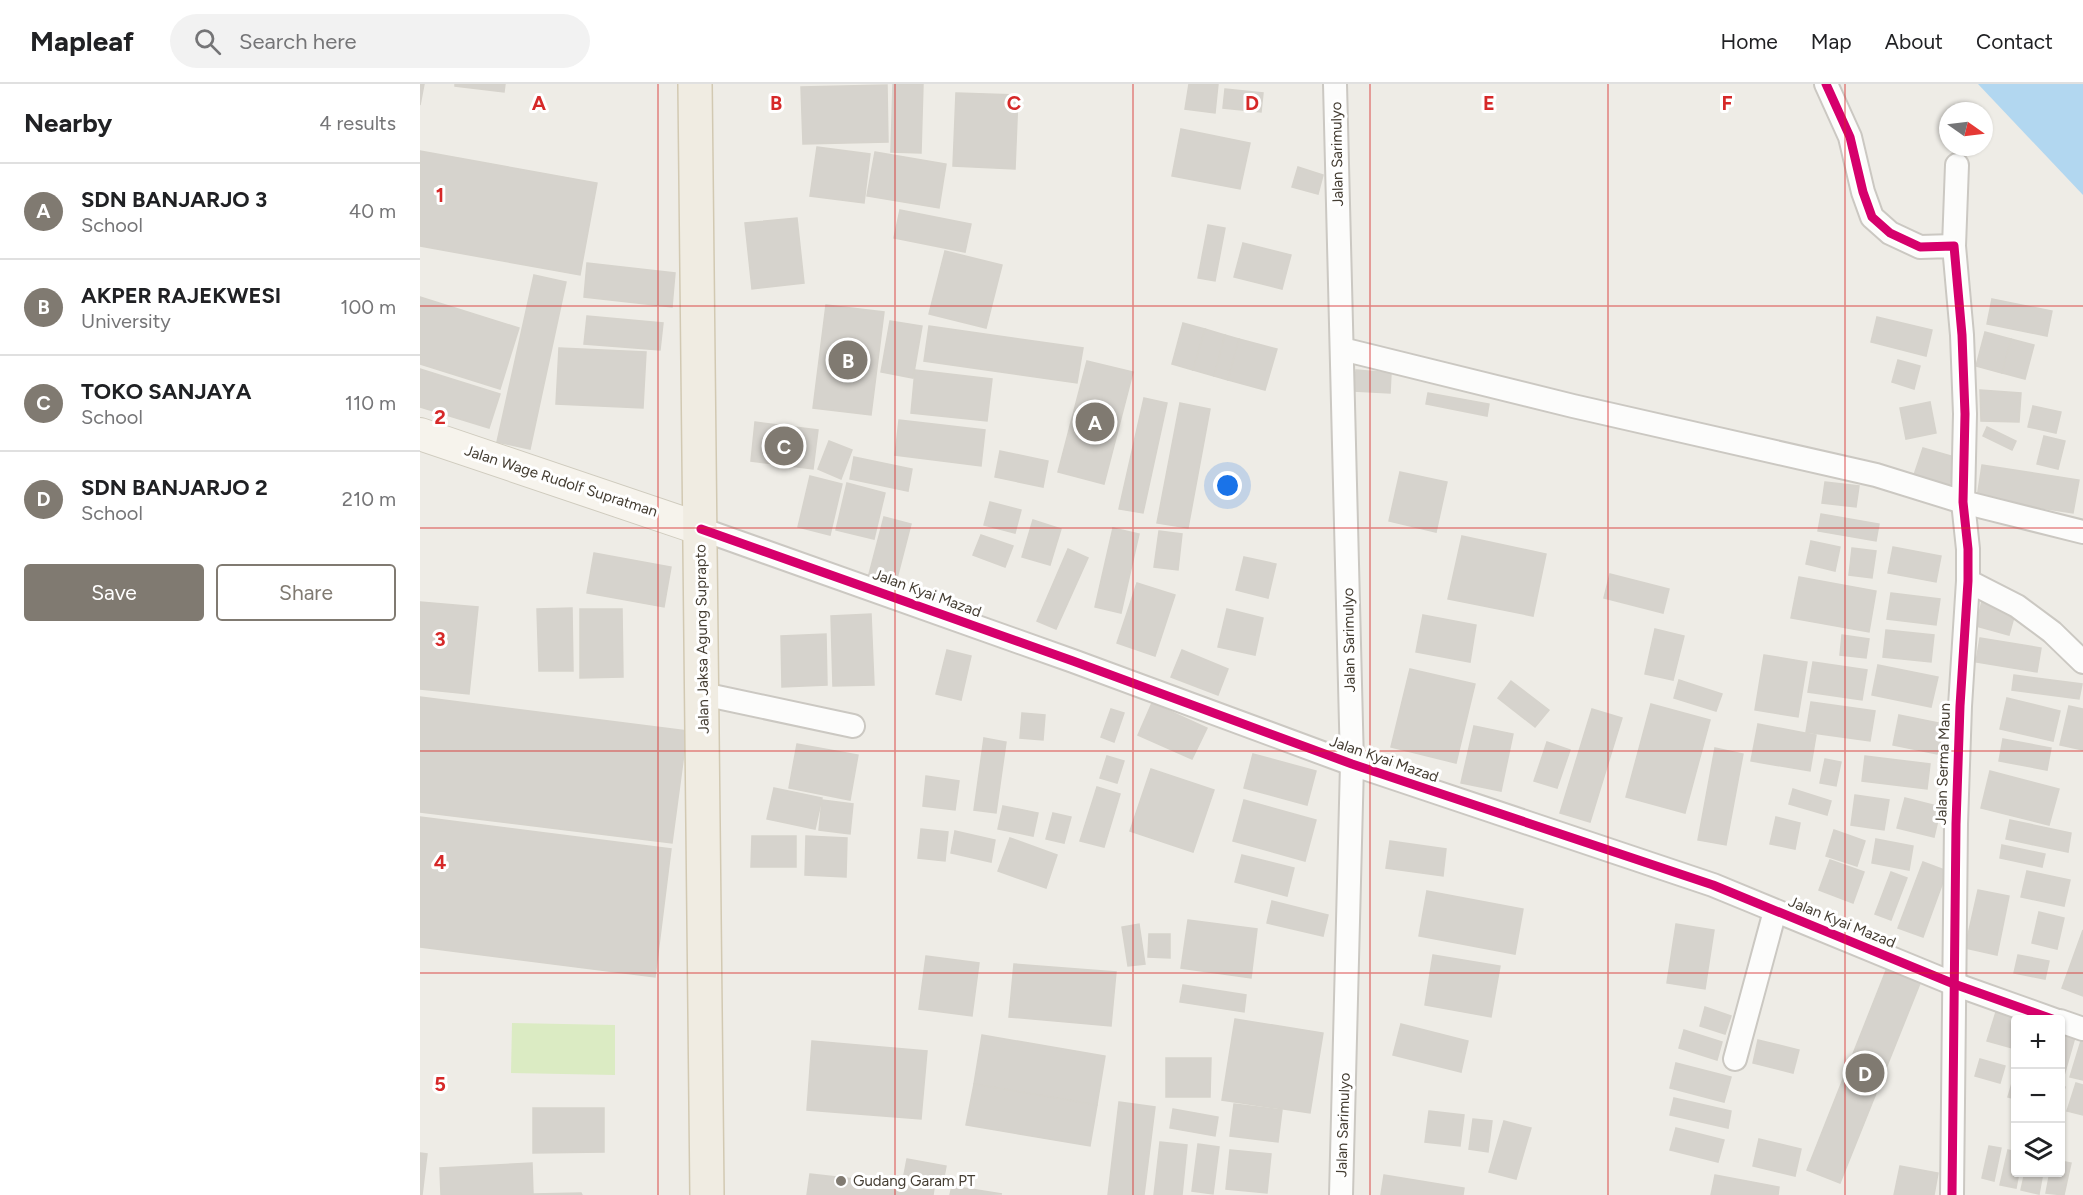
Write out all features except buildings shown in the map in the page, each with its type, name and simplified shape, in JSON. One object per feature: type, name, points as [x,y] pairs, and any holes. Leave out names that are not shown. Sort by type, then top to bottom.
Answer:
[{"type":"main road","name":"Jalan Jaksa Agung Suprapto","points":[[695,84],[707,1195]]},
{"type":"main road","name":"Jalan Wage Rudolf Supratman","points":[[420,434],[701,529]]},
{"type":"street","name":"Jalan Sarimulyo","points":[[1335,84],[1352,765],[1341,1195]]},
{"type":"street","points":[[1826,84],[1850,137],[1863,192],[1872,217],[1890,232],[1920,247],[1954,246]]},
{"type":"street","name":"Jalan Serma Maun","points":[[1953,1195],[1954,984],[1960,718],[1968,581],[1968,549],[1963,502],[1965,414],[1962,336],[1954,246],[1957,165]]},
{"type":"street","points":[[1342,349],[1573,406],[1876,475],[1963,502],[2083,532]]},
{"type":"street","name":"Jalan Kyai Mazad","points":[[701,529],[1073,661],[1352,765],[1713,885],[1954,984],[2041,1015]]},
{"type":"street","points":[[1968,581],[2017,606],[2052,632],[2083,662]]},
{"type":"street","points":[[702,694],[853,726]]},
{"type":"street","points":[[1735,1059],[1775,910]]},
{"type":"street","points":[[2065,1022],[2083,1029]]},
{"type":"green space","points":[[512,1023],[615,1025],[615,1075],[511,1073]]},
{"type":"water","points":[[1978,84],[2083,84],[2083,195]]},
{"type":"cycle path","points":[[1826,84],[1850,137],[1863,192],[1872,217],[1890,233],[1920,247],[1954,246],[1962,335],[1965,414],[1963,502],[1968,549],[1968,581],[1960,706],[1956,824],[1952,1195]]},
{"type":"cycle path","points":[[701,529],[1073,661],[1352,764],[1713,885],[1954,984],[2041,1015]]},
{"type":"place","name":"AKPER RAJEKWESI","points":[[848,360]]},
{"type":"place","name":"SDN BANJARJO 3","points":[[1095,422]]},
{"type":"place","name":"TOKO SANJAYA","points":[[784,446]]},
{"type":"place","name":"SDN BANJARJO 2","points":[[1865,1073]]},
{"type":"place","name":"Gudang Garam PT","points":[[841,1181]]}]
